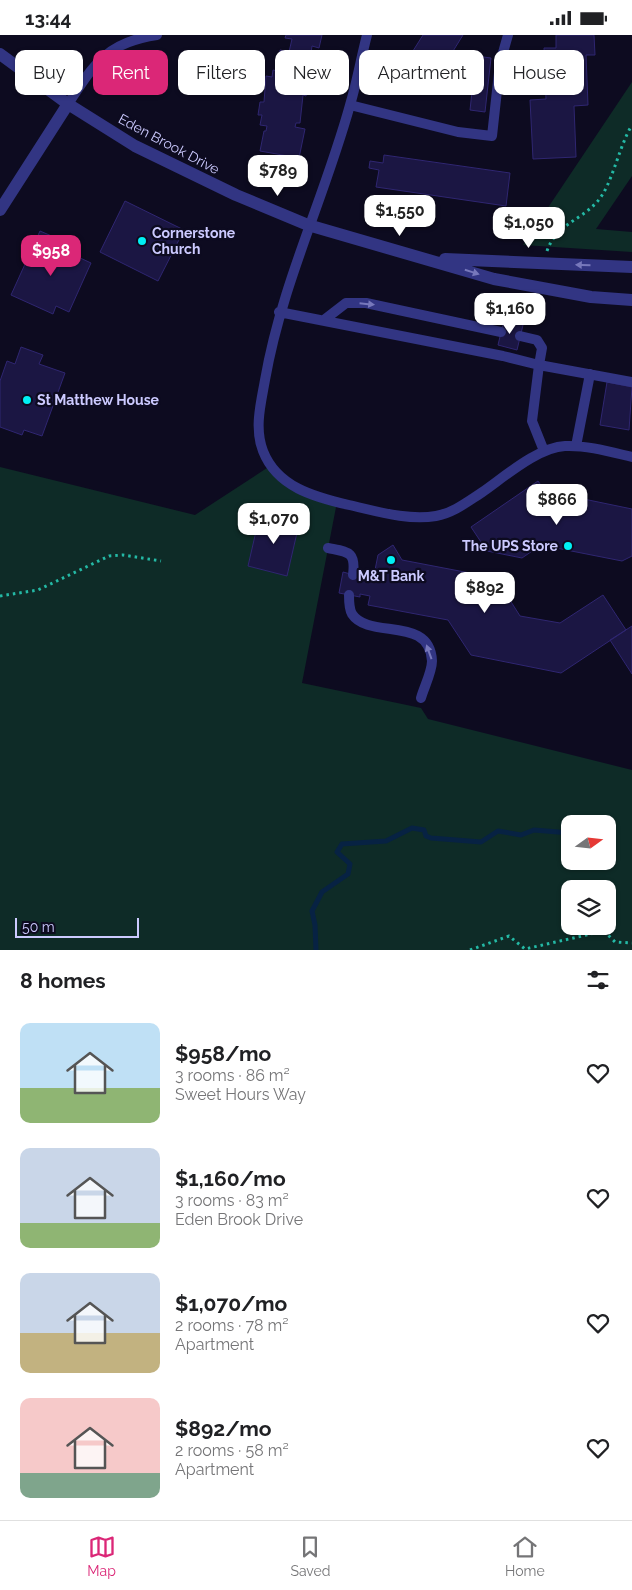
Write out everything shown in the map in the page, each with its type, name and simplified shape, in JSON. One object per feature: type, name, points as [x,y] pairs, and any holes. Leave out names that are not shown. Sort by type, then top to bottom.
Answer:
[{"type":"street","name":"Eden Brook Drive","points":[[0,54],[68,104],[135,145],[190,174],[308,225],[494,279],[591,297],[632,300]]},
{"type":"street","points":[[0,210],[68,104]]},
{"type":"street","name":"Eden Brook Drive","points":[[426,258],[632,267]]},
{"type":"lane","points":[[68,104],[91,68],[106,52],[129,40],[157,35]]},
{"type":"lane","points":[[366,35],[350,105],[279,312],[258,416],[258,435],[270,464],[278,475],[292,486],[336,502],[417,518],[435,516],[456,509],[544,451],[562,446],[576,446],[632,457]]},
{"type":"lane","points":[[350,105],[458,132],[492,136],[500,63],[508,35]]},
{"type":"lane","points":[[324,320],[346,303],[366,303],[501,332]]},
{"type":"lane","points":[[279,312],[539,365],[632,381]]},
{"type":"lane","points":[[520,336],[537,340],[542,348],[532,421],[544,451]]},
{"type":"lane","points":[[576,446],[590,374]]},
{"type":"lane","points":[[328,548],[345,551],[352,555],[355,563],[353,575]]},
{"type":"lane","points":[[349,595],[352,614],[359,620],[368,625],[409,632],[421,639],[429,647],[432,662],[421,698]]},
{"type":"path","points":[[542,263],[557,231],[596,204],[605,192],[624,138],[632,125]]},
{"type":"path","points":[[0,596],[38,590],[90,563],[109,556],[122,555],[162,561]]},
{"type":"path","points":[[470,950],[509,936],[525,949],[604,931],[615,942],[632,943]]},
{"type":"green space","points":[[632,82],[632,176],[596,229],[632,232],[632,252],[523,245]]},
{"type":"green space","points":[[270,466],[277,475],[337,502],[302,683],[421,708],[428,719],[632,770],[632,950],[0,950],[0,467],[195,515]]},
{"type":"building","points":[[286,35],[322,35],[319,48],[312,46],[311,50],[289,50],[292,39],[285,38]]},
{"type":"building","points":[[423,35],[463,35],[454,50],[414,50]]},
{"type":"building","points":[[556,35],[594,35],[595,55],[586,55],[588,105],[574,106],[576,157],[533,159],[530,100],[546,99],[546,95],[584,95],[584,50],[544,50],[544,48],[556,48]]},
{"type":"building","points":[[484,57],[491,58],[485,112],[470,110],[472,95],[484,95]]},
{"type":"building","points":[[273,70],[275,70],[275,95],[303,95],[300,123],[296,123],[295,127],[305,129],[299,158],[260,151],[264,131],[266,131],[267,126],[260,125],[262,115],[258,115],[260,102],[264,102],[266,76],[272,77]]},
{"type":"building","points":[[384,155],[510,173],[506,206],[376,187],[379,170],[369,168],[370,161],[383,163]]},
{"type":"building","name":"Cornerstone Church","points":[[125,201],[184,230],[158,281],[100,252]]},
{"type":"building","points":[[40,231],[54,237],[50,244],[91,263],[69,312],[56,306],[53,314],[11,295]]},
{"type":"building","points":[[504,320],[523,325],[517,350],[498,345]]},
{"type":"building","name":"St Matthew House","points":[[21,347],[43,355],[39,364],[65,373],[42,436],[24,430],[22,435],[0,427],[0,381],[7,361],[15,364]]},
{"type":"building","points":[[607,382],[632,387],[629,430],[600,425]]},
{"type":"building","points":[[538,481],[545,491],[632,509],[632,556],[622,561],[541,545],[522,558],[487,551],[471,527]]},
{"type":"building","points":[[260,514],[299,524],[287,576],[248,566]]},
{"type":"building","points":[[393,545],[402,560],[496,578],[520,616],[560,623],[603,595],[626,630],[561,673],[471,655],[448,620],[368,605],[370,596],[360,594],[360,597],[339,593],[343,572],[373,580],[378,555]]},
{"type":"building","points":[[632,626],[632,674],[610,640]]},
{"type":"waterway","points":[[316,950],[315,925],[312,911],[322,892],[348,874],[350,864],[337,852],[342,844],[386,841],[412,828],[424,830],[426,836],[431,838],[481,842],[498,831],[521,835],[534,830],[561,832]]},
{"type":"place","name":"Cornerstone Church","points":[[142,241]]},
{"type":"place","name":"St Matthew House","points":[[27,400]]},
{"type":"place","name":"The UPS Store","points":[[568,546]]},
{"type":"place","name":"M&T Bank","points":[[391,560]]}]
